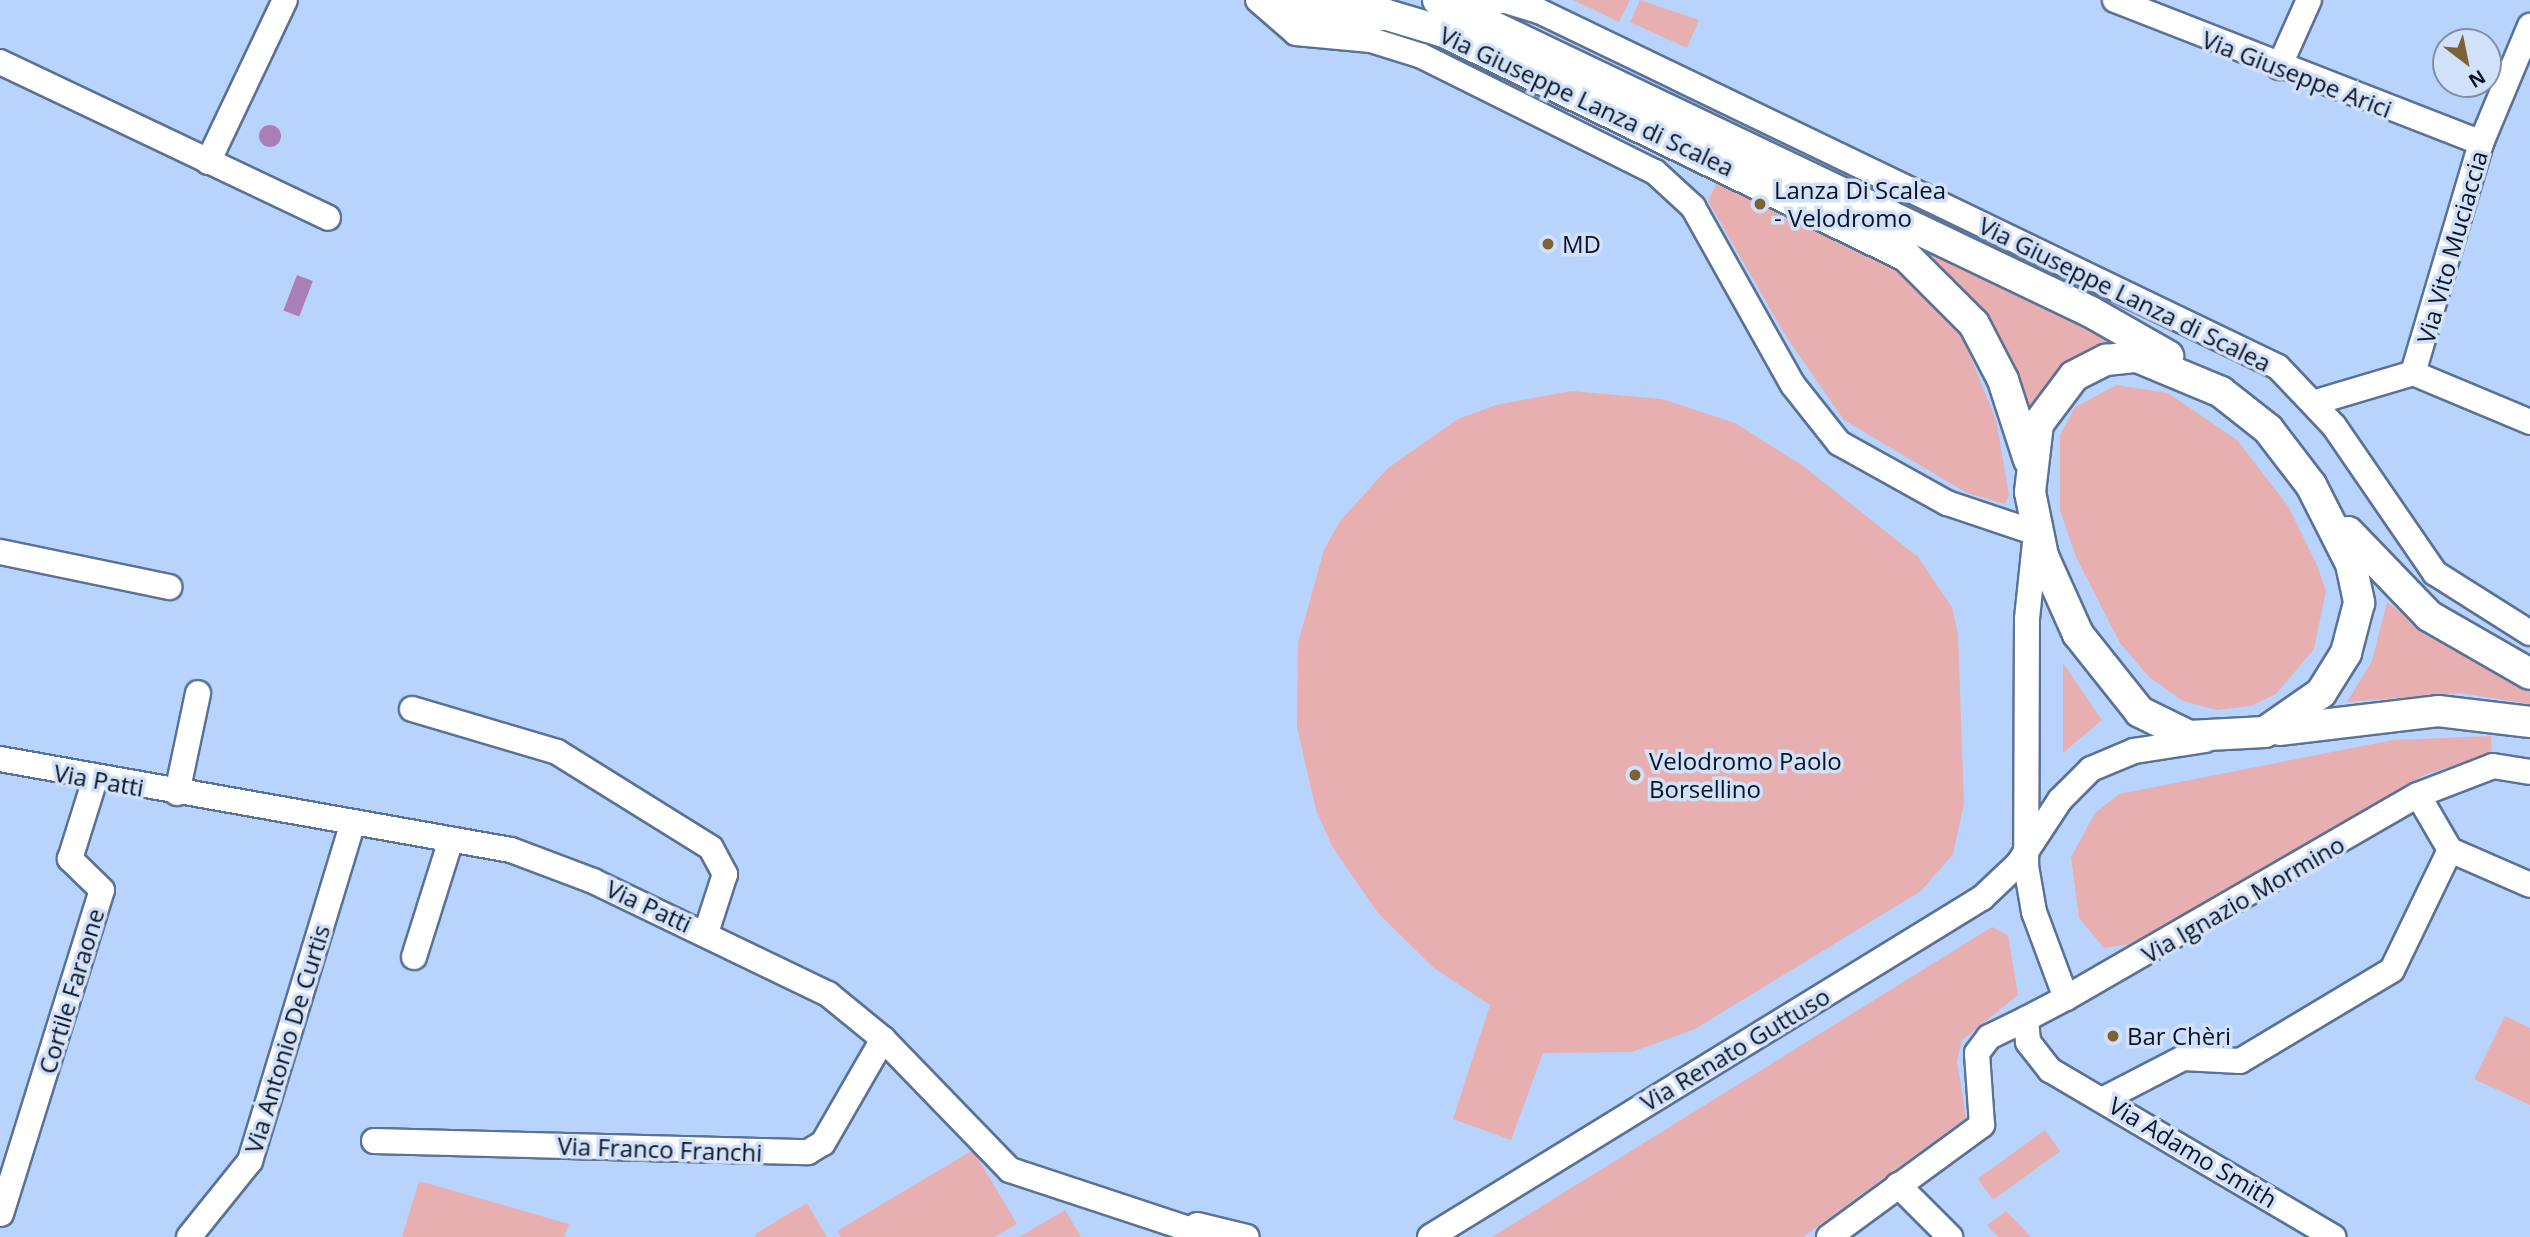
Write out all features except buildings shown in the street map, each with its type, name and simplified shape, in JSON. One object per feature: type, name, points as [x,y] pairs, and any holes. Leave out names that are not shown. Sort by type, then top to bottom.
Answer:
[{"type":"street","points":[[208,162],[285,0]]},
{"type":"street","name":"Via Giuseppe Lanza di Scalea","points":[[1258,0],[1296,33],[1404,50],[1656,172],[1685,197],[1793,385],[1839,443],[1947,503],[2036,533]]},
{"type":"street","name":"Via Giuseppe Lanza di Scalea","points":[[1288,0],[1307,12],[1352,7],[1418,23],[1862,231],[1936,280],[1989,350],[2030,464]]},
{"type":"street","name":"Via Giuseppe Lanza di Scalea","points":[[1438,0],[1494,1],[1551,16],[2257,356],[2316,402],[2435,573],[2530,633]]},
{"type":"street","name":"Via Giuseppe Lanza di Scalea","points":[[1438,0],[2091,312],[2221,391]]},
{"type":"street","name":"Via Giuseppe Arici","points":[[2115,0],[2279,67],[2481,143]]},
{"type":"street","points":[[2279,67],[2309,0]]},
{"type":"street","name":"Via Vito Muciaccia","points":[[2316,402],[2413,373],[2481,143],[2530,26]]},
{"type":"street","points":[[0,62],[328,218]]},
{"type":"street","points":[[1592,139],[1606,109]]},
{"type":"street","points":[[2066,998],[2034,912],[2026,851],[2027,619],[2036,533],[2030,464],[2050,400],[2074,376],[2106,360],[2152,359],[2221,391],[2269,429],[2311,485],[2406,597],[2450,631],[2530,674]]},
{"type":"street","points":[[2413,373],[2530,422]]},
{"type":"street","points":[[2265,732],[2321,693],[2357,620],[2351,564],[2311,485]]},
{"type":"street","points":[[2036,533],[2078,634],[2123,696],[2154,722],[2212,739],[2438,711],[2530,722]]},
{"type":"street","points":[[0,552],[169,587]]},
{"type":"street","points":[[177,793],[198,693]]},
{"type":"street","points":[[412,709],[557,752],[711,848],[725,874],[706,933]]},
{"type":"street","name":"Via Renato Guttuso","points":[[1430,1236],[1958,914],[2004,880],[2060,800],[2091,769],[2134,751],[2212,739]]},
{"type":"street","name":"Via Patti","points":[[0,759],[95,779],[511,850],[706,933],[828,994],[883,1039],[1010,1170],[1213,1237]]},
{"type":"street","points":[[2530,772],[2493,766],[2418,795],[2450,850],[2530,885]]},
{"type":"street","name":"Cortile Faraone","points":[[1,1214],[102,890],[70,859],[95,779]]},
{"type":"street","name":"Via Ignazio Mormino","points":[[1898,1185],[1982,1125],[1976,1053],[1989,1037],[2066,998],[2418,795]]},
{"type":"street","name":"Via Antonio De Curtis","points":[[189,1237],[250,1161],[353,823]]},
{"type":"street","points":[[414,957],[451,840]]},
{"type":"street","points":[[2104,1099],[2183,1058],[2240,1061],[2392,970],[2450,850]]},
{"type":"street","points":[[1958,914],[2006,895],[2026,901],[2034,912]]},
{"type":"street","name":"Via Adamo Smith","points":[[2026,1018],[2028,1042],[2050,1070],[2104,1099],[2334,1237]]},
{"type":"street","name":"Via Franco Franchi","points":[[374,1141],[808,1152],[823,1143],[883,1039]]},
{"type":"street","points":[[1829,1237],[1898,1185],[1950,1237]]},
{"type":"street","points":[[1122,1208],[1247,1237]]},
{"type":"shaded area","points":[[1573,0],[1630,0],[1619,22]]},
{"type":"shaded area","points":[[1640,0],[1699,20],[1687,48],[1630,22]]},
{"type":"shaded area","points":[[270,125],[278,128],[281,136],[278,144],[270,147],[262,144],[259,136],[262,128]]},
{"type":"shaded area","points":[[1717,182],[1879,258],[1944,310],[1963,338],[1996,420],[2009,495],[2005,504],[1967,493],[1844,420],[1787,338],[1708,201]]},
{"type":"shaded area","points":[[1917,240],[2116,341],[2059,367],[2029,407],[1995,327],[1958,282],[1915,247]]},
{"type":"shaded area","points":[[297,275],[313,281],[299,317],[283,310]]},
{"type":"shaded area","points":[[2117,385],[2168,393],[2237,440],[2288,506],[2317,565],[2326,591],[2314,649],[2276,694],[2251,706],[2217,710],[2183,701],[2149,677],[2120,643],[2076,557],[2060,510],[2060,435],[2075,407]]},
{"type":"shaded area","name":"Velodromo Paolo Borsellino","points":[[1571,391],[1662,399],[1735,423],[1803,466],[1918,557],[1952,607],[1958,634],[1964,804],[1953,854],[1921,891],[1695,1029],[1632,1052],[1543,1053],[1511,1140],[1453,1119],[1490,1005],[1434,968],[1378,913],[1332,846],[1316,810],[1297,727],[1298,643],[1324,550],[1340,521],[1388,468],[1458,419],[1496,405]]},
{"type":"shaded area","points":[[2387,602],[2437,640],[2530,689],[2530,704],[2461,693],[2347,702],[2372,661]]},
{"type":"shaded area","points":[[2063,663],[2102,720],[2063,753]]},
{"type":"shaded area","points":[[2491,736],[2492,753],[2424,775],[2146,942],[2104,948],[2079,918],[2071,857],[2095,813],[2119,794],[2393,740]]},
{"type":"shaded area","points":[[1992,927],[2008,935],[2018,995],[1962,1040],[1957,1061],[1966,1118],[1803,1237],[1492,1237]]},
{"type":"shaded area","points":[[2505,1016],[2530,1028],[2530,1105],[2474,1079]]},
{"type":"shaded area","points":[[2045,1130],[2060,1151],[1993,1200],[1978,1179]]},
{"type":"shaded area","points":[[973,1150],[1017,1224],[994,1237],[841,1237],[837,1231]]},
{"type":"shaded area","points":[[419,1181],[569,1224],[564,1237],[402,1237]]},
{"type":"shaded area","points":[[807,1203],[827,1237],[757,1237],[755,1234]]},
{"type":"shaded area","points":[[1065,1210],[1081,1237],[1019,1237]]},
{"type":"shaded area","points":[[2006,1211],[2031,1237],[1998,1237],[1987,1225]]},
{"type":"place","name":"Lanza Di Scalea - Velodromo","points":[[1760,204]]},
{"type":"place","name":"MD","points":[[1548,244]]},
{"type":"place","name":"Velodromo Paolo Borsellino","points":[[1635,775]]},
{"type":"place","name":"Bar Chèri","points":[[2113,1036]]}]
